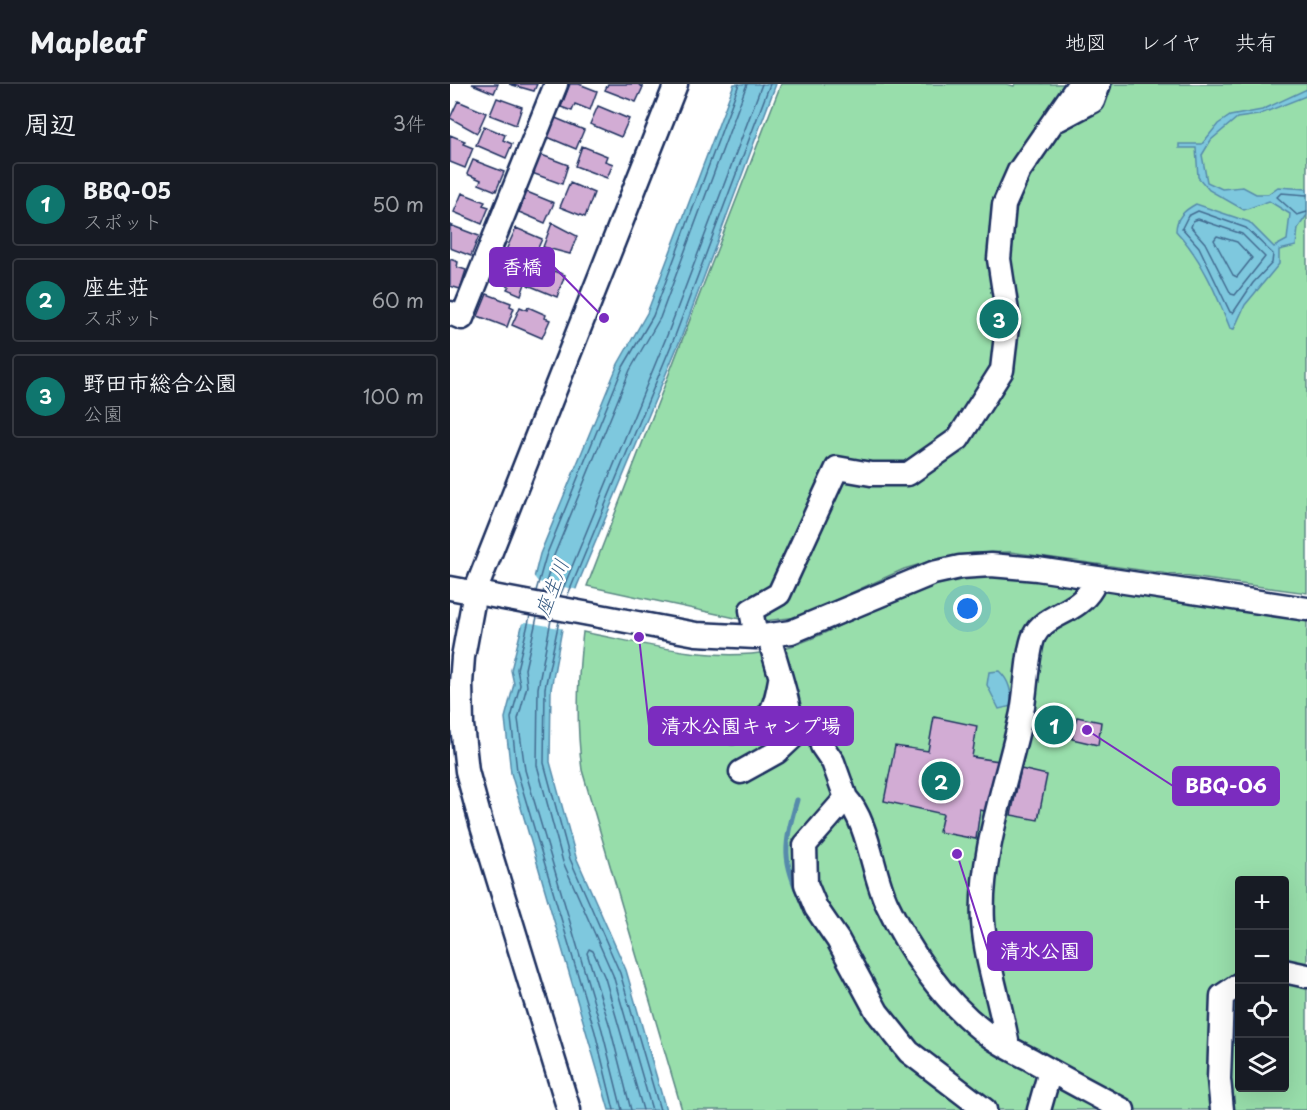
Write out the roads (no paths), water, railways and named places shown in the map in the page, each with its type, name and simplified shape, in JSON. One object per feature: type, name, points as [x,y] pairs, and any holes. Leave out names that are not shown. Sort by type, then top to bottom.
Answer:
[{"type":"street","points":[[450,313],[462,318],[556,84]]},
{"type":"street","points":[[569,1110],[467,771],[462,725],[462,657],[475,592],[676,84]]},
{"type":"street","points":[[741,772],[777,752],[793,737],[791,708],[751,610],[779,594],[837,468],[871,474],[908,474],[958,438],[1002,370],[1008,318],[999,259],[1004,205],[1019,171],[1055,122],[1079,84]]},
{"type":"street","points":[[1055,122],[1093,100],[1099,84]]},
{"type":"street","points":[[450,588],[696,634],[763,637],[791,632],[835,616],[933,573],[960,567],[991,565],[1037,569],[1307,609]]},
{"type":"street","points":[[1008,1047],[983,923],[983,898],[989,854],[1027,690],[1034,636],[1040,627],[1080,605],[1092,588]]},
{"type":"street","points":[[734,732],[758,724],[774,711],[780,680]]},
{"type":"street","points":[[822,746],[833,762],[846,798],[854,807],[883,896],[897,925],[937,986],[982,1031],[1118,1109]]},
{"type":"street","points":[[846,798],[806,845],[806,884],[816,908],[838,940],[878,1012],[902,1045],[921,1063],[985,1110]]},
{"type":"street","points":[[1289,972],[1307,976]]},
{"type":"street","points":[[1222,1110],[1219,1079],[1222,996],[1235,987]]},
{"type":"street","points":[[1039,1110],[1050,1071]]},
{"type":"water","name":"座生川","points":[[734,84],[776,84],[681,338],[577,586],[562,629],[551,689],[550,762],[576,857],[626,970],[666,1110],[609,1110],[511,773],[505,718],[514,684],[511,670],[540,554],[618,364],[647,313]]},
{"type":"water","points":[[1307,89],[1306,96],[1258,115],[1237,118],[1211,140],[1202,155],[1207,182],[1222,189],[1243,187],[1256,194],[1268,194],[1278,187],[1307,189],[1307,215],[1298,228],[1296,246],[1279,250],[1279,264],[1245,305],[1234,329],[1230,328],[1201,265],[1176,231],[1179,218],[1196,204],[1249,222],[1274,247],[1287,240],[1290,214],[1269,201],[1244,210],[1209,190],[1198,177],[1196,148],[1179,148],[1179,144],[1202,144],[1218,124],[1230,116],[1262,110]]},
{"type":"water","points":[[999,671],[1008,683],[1012,706],[999,709],[987,685],[989,672]]},
{"type":"waterway","points":[[797,800],[789,829],[787,852],[791,876],[803,904]]},
{"type":"waterway","points":[[813,923],[825,940]]},
{"type":"place","name":"香橋","points":[[604,318]]},
{"type":"place","name":"野田市総合公園","points":[[999,319]]},
{"type":"place","name":"清水公園キャンプ場","points":[[639,637]]},
{"type":"place","name":"BBQ-05","points":[[1054,725]]},
{"type":"place","name":"BBQ-06","points":[[1087,730]]},
{"type":"place","name":"座生荘","points":[[941,781]]},
{"type":"place","name":"清水公園","points":[[957,854]]}]
